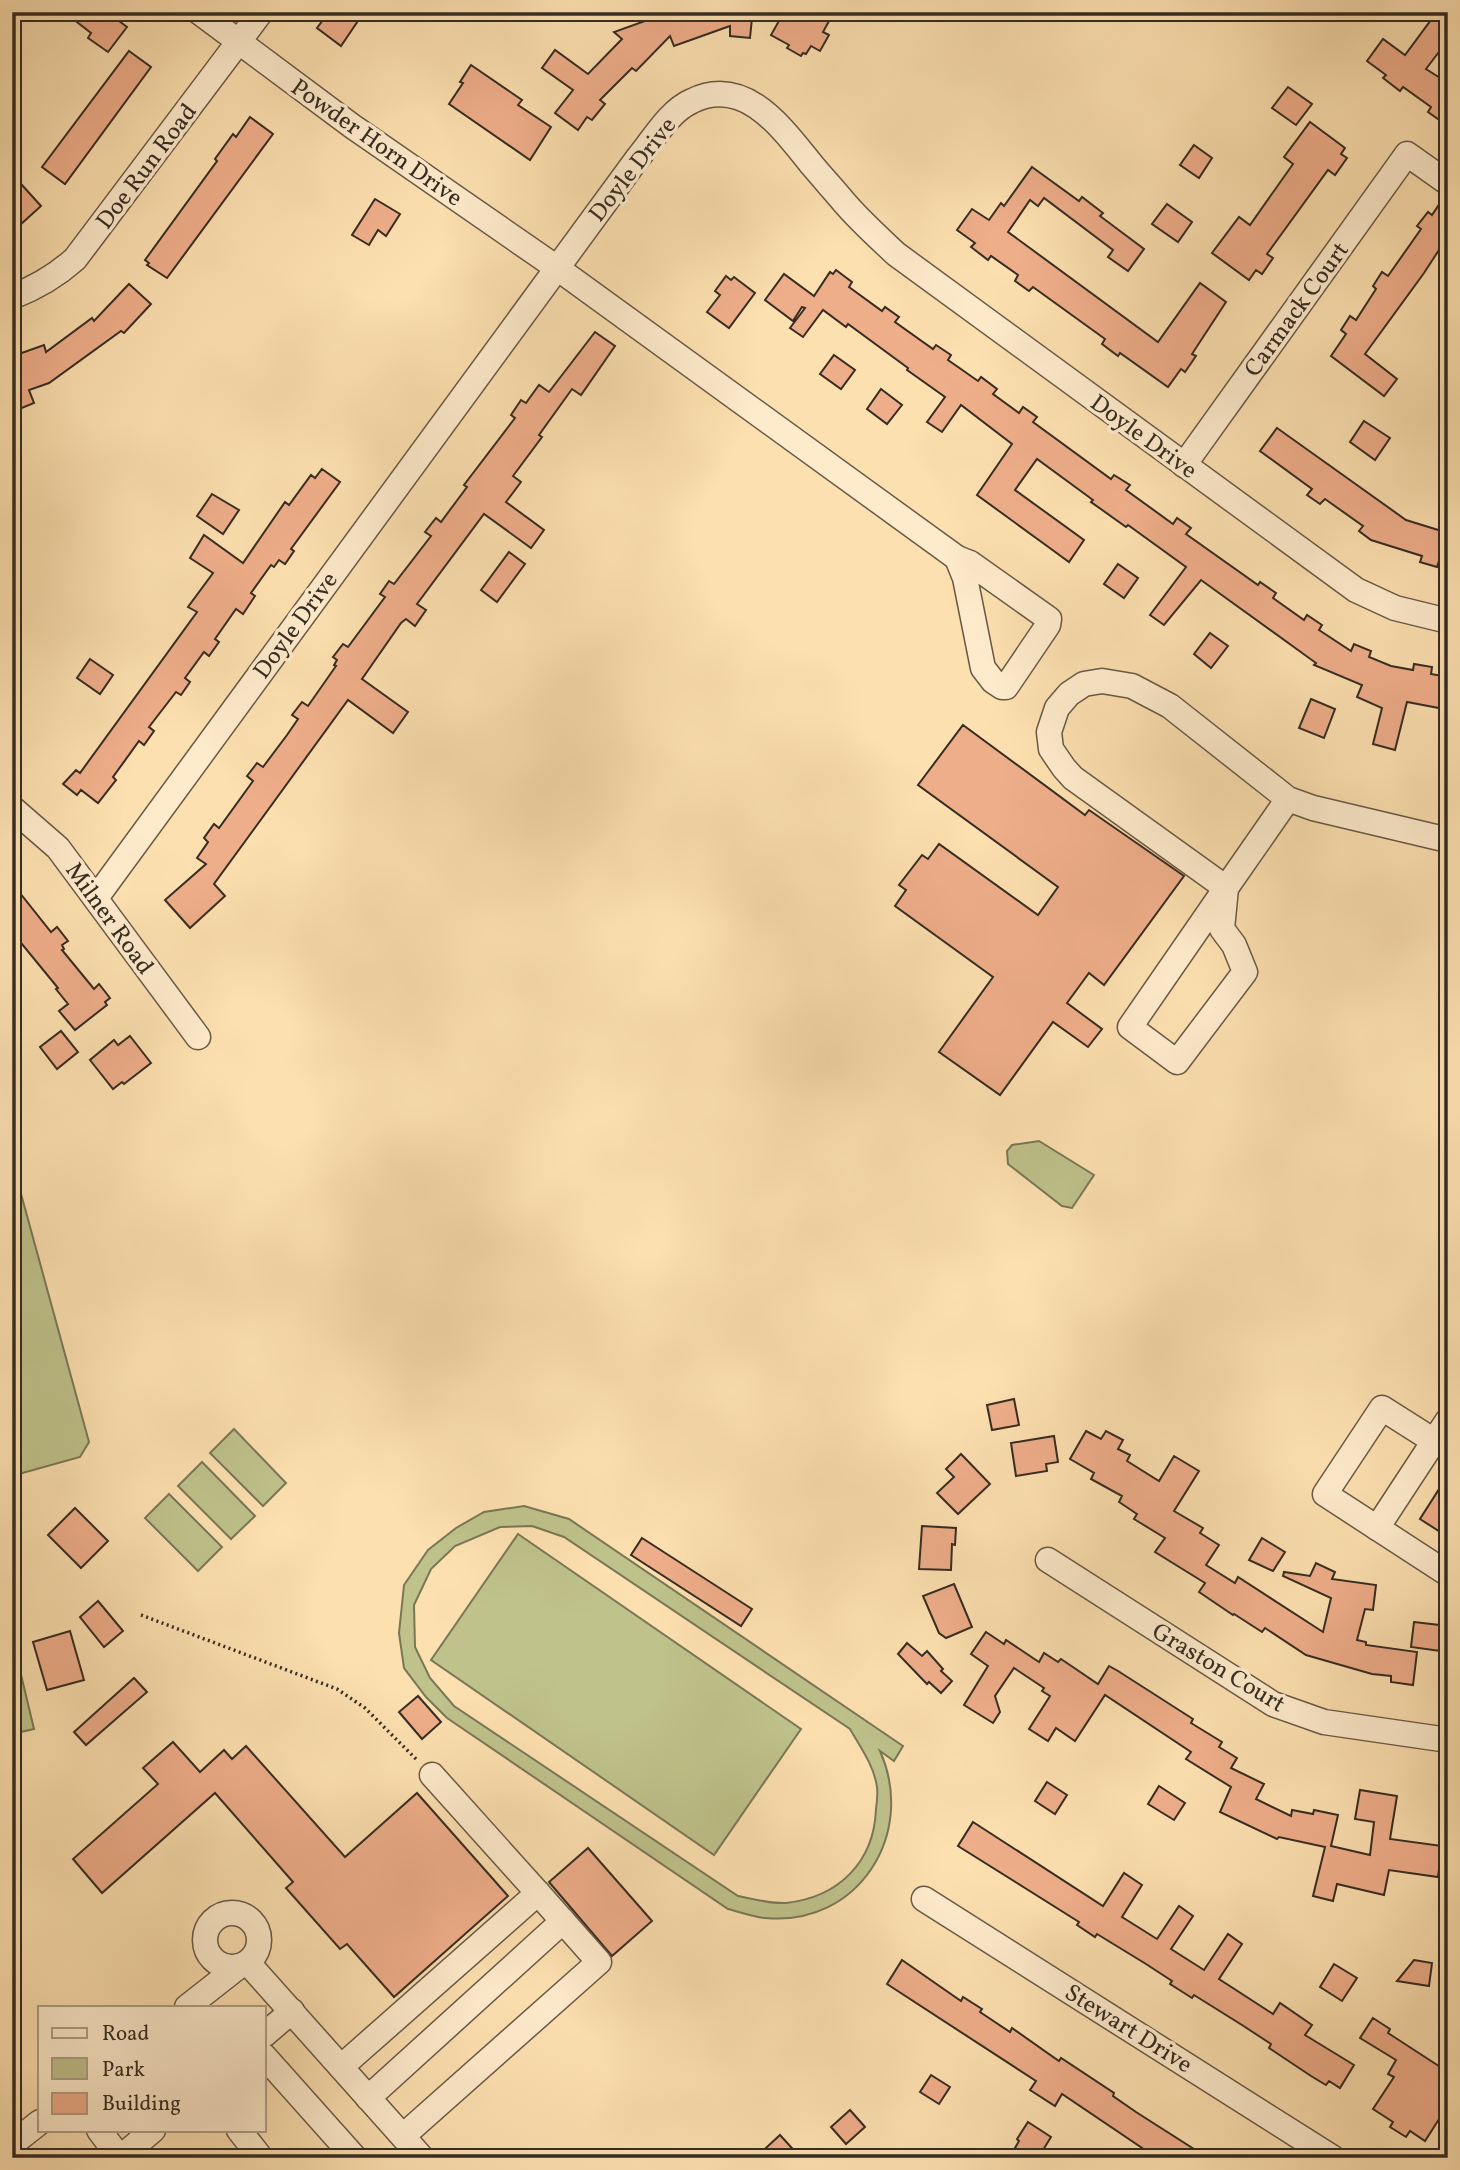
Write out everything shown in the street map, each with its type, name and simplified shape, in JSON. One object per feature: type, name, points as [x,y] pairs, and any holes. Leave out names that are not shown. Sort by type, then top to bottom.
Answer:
[{"type":"street","name":"Powder Horn Drive","points":[[199,12],[352,126],[557,268],[957,558],[970,564],[1049,619],[1048,625],[1006,687],[993,681],[983,668],[965,578],[957,558]]},
{"type":"street","name":"Doe Run Road","points":[[12,297],[32,289],[75,260],[261,12]]},
{"type":"street","name":"Doyle Drive","points":[[96,898],[637,159],[682,107],[705,95],[720,93],[740,97],[763,110],[774,119],[856,217],[896,254],[1356,590],[1395,608],[1448,621]]},
{"type":"street","name":"Carmack Court","points":[[1184,465],[1407,154],[1448,183]]},
{"type":"street","points":[[1226,888],[1073,778],[1051,749],[1049,732],[1057,708],[1069,694],[1084,684],[1102,681],[1132,686],[1170,706],[1288,799],[1313,808],[1448,840]]},
{"type":"street","points":[[1226,888],[1222,929],[1234,944],[1245,972],[1177,1062],[1130,1027],[1226,888],[1288,799]]},
{"type":"street","name":"Milner Road","points":[[12,808],[58,848],[198,1037]]},
{"type":"street","points":[[1434,1441],[1382,1408],[1325,1494],[1448,1574]]},
{"type":"street","points":[[1377,1528],[1448,1420]]},
{"type":"street","name":"Graston Court","points":[[1048,1560],[1273,1704],[1324,1722],[1448,1740]]},
{"type":"street","points":[[403,2136],[599,1962],[432,1775]]},
{"type":"street","points":[[341,2067],[538,1893]]},
{"type":"street","name":"Stewart Drive","points":[[925,1899],[1333,2158]]},
{"type":"street","points":[[368,2098],[563,1921]]},
{"type":"street","points":[[188,2006],[244,1965],[292,2011],[422,2158]]},
{"type":"street","points":[[266,2033],[292,2011]]},
{"type":"street","points":[[266,2058],[355,2158]]},
{"type":"street","points":[[12,2144],[38,2124]]},
{"type":"street","points":[[100,2132],[120,2158],[151,2132]]},
{"type":"street","points":[[241,2132],[261,2158]]},
{"type":"path","points":[[141,1615],[337,1689],[365,1708],[432,1775]]},
{"type":"green space","points":[[1039,1141],[1094,1175],[1072,1208],[1062,1206],[1008,1164],[1007,1151],[1012,1145]]},
{"type":"green space","points":[[12,1161],[89,1442],[80,1457],[12,1476]]},
{"type":"green space","points":[[234,1429],[286,1483],[263,1506],[210,1453]]},
{"type":"green space","points":[[202,1462],[255,1516],[231,1539],[178,1486]]},
{"type":"green space","points":[[169,1494],[222,1547],[198,1571],[145,1518]]},
{"type":"green space","points":[[524,1506],[569,1519],[903,1746],[894,1761],[880,1751],[889,1782],[891,1813],[884,1843],[871,1869],[852,1891],[827,1907],[798,1917],[765,1918],[728,1909],[447,1718],[426,1697],[404,1668],[399,1633],[404,1585],[428,1550],[456,1528],[484,1512]],"holes":[[[532,1526],[564,1537],[850,1729],[873,1772],[877,1798],[869,1845],[850,1874],[837,1885],[822,1893],[786,1903],[738,1896],[454,1706],[430,1678],[415,1647],[414,1605],[431,1569],[455,1546],[500,1527]]]},
{"type":"green space","points":[[518,1534],[801,1729],[714,1855],[431,1660]]},
{"type":"green space","points":[[12,1637],[34,1729],[12,1734]]},
{"type":"building","points":[[64,12],[107,12],[127,27],[108,52],[88,38],[91,33]]},
{"type":"building","points":[[329,12],[364,12],[341,46],[317,28]]},
{"type":"building","points":[[670,12],[763,12],[763,15],[752,18],[750,38],[730,36],[730,26],[674,46],[670,36],[636,71],[632,68],[600,100],[605,104],[592,120],[587,117],[578,130],[555,113],[573,90],[542,68],[555,50],[588,74],[622,39],[614,32]]},
{"type":"building","points":[[784,12],[791,12],[802,19],[805,12],[834,12],[823,32],[829,35],[820,51],[811,46],[806,54],[801,56],[787,48],[789,45],[771,35]]},
{"type":"building","points":[[1434,16],[1448,26],[1448,40],[1426,69],[1448,83],[1448,126],[1428,112],[1431,107],[1403,87],[1400,91],[1383,78],[1386,75],[1367,61],[1383,39],[1405,55]]},
{"type":"building","points":[[129,51],[151,67],[65,184],[42,167]]},
{"type":"building","points":[[471,65],[522,100],[518,105],[551,127],[530,160],[449,104]]},
{"type":"building","points":[[1288,87],[1312,104],[1296,125],[1272,108]]},
{"type":"building","points":[[250,117],[273,134],[167,278],[147,265],[149,263],[145,260],[217,161],[215,159],[233,134],[236,137]]},
{"type":"building","points":[[1310,122],[1345,148],[1341,154],[1347,158],[1335,175],[1328,170],[1267,254],[1273,258],[1262,274],[1256,270],[1249,280],[1212,253],[1239,217],[1250,225],[1293,164],[1284,157]]},
{"type":"building","points":[[1194,145],[1212,158],[1199,178],[1180,165]]},
{"type":"building","points":[[1032,167],[1079,201],[1082,197],[1103,213],[1100,216],[1144,249],[1128,271],[1108,257],[1113,250],[1044,198],[1038,206],[1030,200],[1008,232],[1158,342],[1200,283],[1226,302],[1192,354],[1196,356],[1185,372],[1181,369],[1168,387],[1120,353],[1118,356],[1102,344],[1105,339],[1033,287],[1029,291],[1015,281],[1018,275],[991,256],[988,260],[971,247],[975,243],[957,230],[972,209],[989,220],[1001,203],[1004,206]]},
{"type":"building","points":[[12,174],[41,206],[20,225],[12,216]]},
{"type":"building","points":[[1444,197],[1448,198],[1448,236],[1365,354],[1397,379],[1384,396],[1331,356],[1346,334],[1341,330],[1350,316],[1356,320],[1376,289],[1373,286],[1382,272],[1388,276],[1421,229],[1417,226],[1428,212],[1432,215]]},
{"type":"building","points":[[375,199],[400,214],[386,236],[378,230],[369,245],[352,235]]},
{"type":"building","points":[[1167,204],[1192,222],[1178,242],[1152,224]]},
{"type":"building","points":[[836,270],[852,282],[849,287],[882,311],[885,307],[899,317],[895,322],[933,349],[936,345],[951,355],[948,360],[978,381],[981,377],[997,389],[993,394],[1019,413],[1023,407],[1037,417],[1033,422],[1111,479],[1114,475],[1130,485],[1126,490],[1173,524],[1177,518],[1191,528],[1186,534],[1258,585],[1260,582],[1276,593],[1273,598],[1304,620],[1307,615],[1322,625],[1319,630],[1351,651],[1354,644],[1371,651],[1369,657],[1391,666],[1413,670],[1414,664],[1432,667],[1431,674],[1448,677],[1444,709],[1407,702],[1395,750],[1373,744],[1382,708],[1357,697],[1362,685],[1314,665],[1316,663],[1201,580],[1164,625],[1150,615],[1186,567],[1091,502],[1093,500],[1037,459],[1015,490],[1084,540],[1069,562],[977,495],[1012,444],[961,405],[942,432],[927,422],[945,397],[907,370],[908,368],[848,324],[846,327],[823,310],[803,337],[790,328],[805,308],[802,307],[793,321],[765,300],[784,274],[814,296],[830,272],[833,274]]},
{"type":"building","points":[[726,276],[731,280],[734,277],[755,293],[729,328],[707,312],[720,295],[715,291]]},
{"type":"building","points":[[129,284],[151,304],[124,333],[121,331],[49,383],[29,390],[34,403],[12,412],[12,351],[16,355],[44,345],[46,352],[92,318],[94,321]]},
{"type":"building","points":[[595,332],[615,346],[581,395],[572,389],[539,435],[542,437],[513,476],[521,482],[506,502],[544,530],[531,548],[484,514],[417,604],[426,610],[415,626],[406,619],[401,623],[362,679],[408,712],[393,733],[348,700],[214,884],[225,896],[190,928],[165,900],[206,864],[197,858],[208,842],[204,838],[214,824],[219,828],[253,781],[247,776],[257,763],[263,767],[287,735],[298,719],[292,715],[302,702],[308,706],[336,666],[334,665],[337,660],[333,657],[343,644],[348,647],[385,597],[380,594],[389,581],[394,584],[431,536],[425,532],[436,518],[441,522],[467,487],[464,485],[515,418],[511,415],[521,400],[526,403],[539,385],[549,392]]},
{"type":"building","points":[[834,355],[855,370],[841,389],[820,374]]},
{"type":"building","points":[[881,389],[902,405],[887,424],[867,409]]},
{"type":"building","points":[[1364,421],[1390,438],[1375,460],[1350,442]]},
{"type":"building","points":[[1277,428],[1406,520],[1448,533],[1448,546],[1443,562],[1439,561],[1437,567],[1420,562],[1422,556],[1371,540],[1359,531],[1363,526],[1325,499],[1320,504],[1307,495],[1312,489],[1260,451]]},
{"type":"building","points":[[322,469],[340,482],[291,549],[294,551],[285,564],[279,560],[274,567],[271,565],[251,593],[255,596],[243,614],[236,609],[215,639],[219,642],[209,656],[204,652],[185,678],[190,682],[181,695],[176,692],[149,727],[154,731],[144,745],[139,741],[113,777],[116,780],[98,803],[81,790],[77,795],[63,784],[76,770],[80,773],[197,612],[188,607],[213,573],[190,558],[204,535],[243,563],[285,502],[289,505],[311,475],[315,478]]},
{"type":"building","points":[[212,494],[239,510],[223,534],[197,516]]},
{"type":"building","points":[[509,552],[525,564],[497,602],[481,590]]},
{"type":"building","points":[[1118,564],[1138,578],[1124,598],[1104,584]]},
{"type":"building","points":[[1210,633],[1228,646],[1211,668],[1194,654]]},
{"type":"building","points":[[90,659],[113,675],[100,694],[77,678]]},
{"type":"building","points":[[1311,699],[1335,709],[1324,738],[1299,728]]},
{"type":"building","points":[[963,725],[1085,815],[1089,810],[1184,876],[1104,985],[1089,973],[1067,1003],[1102,1029],[1088,1047],[1053,1022],[1000,1095],[939,1052],[993,977],[895,906],[906,890],[899,885],[922,855],[928,859],[939,844],[1038,915],[1058,887],[918,785]]},
{"type":"building","points":[[12,883],[51,932],[57,927],[68,941],[62,945],[62,950],[94,989],[99,984],[110,998],[105,1002],[107,1005],[75,1030],[59,1011],[68,1004],[56,989],[58,988],[12,932]]},
{"type":"building","points":[[61,1031],[78,1052],[57,1069],[40,1047]]},
{"type":"building","points":[[130,1036],[151,1063],[113,1089],[90,1060],[114,1040],[118,1045]]},
{"type":"building","points":[[1014,1399],[1019,1425],[992,1430],[987,1405]]},
{"type":"building","points":[[1086,1431],[1101,1439],[1106,1431],[1123,1440],[1118,1449],[1130,1455],[1127,1461],[1159,1481],[1174,1456],[1199,1471],[1174,1511],[1203,1528],[1200,1533],[1219,1545],[1206,1565],[1235,1583],[1238,1577],[1323,1632],[1331,1598],[1283,1576],[1284,1572],[1310,1576],[1316,1563],[1335,1572],[1332,1579],[1376,1585],[1373,1610],[1365,1609],[1357,1640],[1366,1642],[1366,1645],[1417,1652],[1413,1685],[1391,1682],[1391,1676],[1372,1674],[1306,1655],[1265,1628],[1262,1632],[1233,1615],[1199,1592],[1205,1583],[1155,1552],[1165,1538],[1134,1519],[1137,1514],[1119,1502],[1122,1496],[1091,1479],[1094,1473],[1070,1459]]},
{"type":"building","points":[[1054,1436],[1058,1462],[1046,1464],[1047,1471],[1016,1476],[1011,1443]]},
{"type":"building","points":[[961,1454],[990,1484],[958,1514],[937,1493],[954,1477],[946,1469]]},
{"type":"building","points":[[1448,1475],[1448,1537],[1420,1519]]},
{"type":"building","points":[[75,1508],[108,1541],[81,1568],[48,1535]]},
{"type":"building","points":[[922,1526],[956,1528],[951,1570],[919,1569]]},
{"type":"building","points":[[642,1538],[752,1609],[741,1626],[631,1555]]},
{"type":"building","points":[[1262,1538],[1285,1552],[1273,1571],[1249,1560]]},
{"type":"building","points":[[954,1584],[972,1627],[946,1638],[939,1633],[923,1596]]},
{"type":"building","points":[[98,1601],[123,1631],[104,1647],[80,1617]]},
{"type":"building","points":[[1414,1622],[1448,1626],[1448,1652],[1411,1647]]},
{"type":"building","points":[[70,1631],[84,1680],[47,1690],[33,1642]]},
{"type":"building","points":[[986,1632],[1004,1644],[1006,1640],[1039,1662],[1044,1653],[1058,1662],[1061,1659],[1098,1684],[1109,1666],[1118,1671],[1193,1719],[1191,1723],[1222,1742],[1219,1747],[1237,1758],[1231,1768],[1264,1784],[1256,1799],[1291,1816],[1292,1810],[1313,1814],[1314,1810],[1338,1815],[1331,1846],[1370,1855],[1374,1822],[1355,1819],[1360,1790],[1397,1796],[1390,1839],[1442,1846],[1438,1877],[1389,1870],[1384,1895],[1337,1884],[1333,1901],[1313,1896],[1325,1847],[1279,1837],[1277,1839],[1220,1812],[1231,1787],[1186,1759],[1191,1752],[1105,1695],[1075,1741],[1056,1728],[1048,1741],[1029,1729],[1050,1696],[1042,1691],[1044,1688],[1014,1668],[995,1696],[1000,1712],[993,1723],[964,1705],[988,1666],[971,1654]]},
{"type":"building","points":[[907,1643],[922,1656],[927,1651],[952,1681],[941,1693],[929,1682],[927,1684],[898,1654]]},
{"type":"building","points":[[134,1678],[147,1692],[86,1745],[74,1732]]},
{"type":"building","points":[[418,1696],[441,1722],[422,1739],[399,1712]]},
{"type":"building","points":[[173,1742],[200,1772],[224,1750],[232,1759],[246,1746],[345,1857],[417,1793],[508,1896],[394,1997],[347,1944],[340,1949],[286,1888],[293,1882],[215,1793],[102,1893],[73,1859],[158,1784],[143,1768]]},
{"type":"building","points":[[1047,1782],[1067,1795],[1055,1814],[1035,1801]]},
{"type":"building","points":[[1159,1786],[1185,1803],[1174,1820],[1148,1804]]},
{"type":"building","points":[[973,1822],[1103,1906],[1124,1873],[1142,1885],[1122,1917],[1157,1939],[1179,1906],[1193,1916],[1171,1949],[1204,1970],[1228,1934],[1242,1944],[1219,1979],[1273,2014],[1280,2003],[1312,2025],[1305,2035],[1354,2065],[1340,2088],[1329,2081],[1326,2085],[1311,2076],[1269,2048],[1271,2044],[1242,2025],[1194,1995],[1192,1998],[1170,1984],[1172,1981],[1097,1934],[1095,1937],[1077,1925],[1079,1922],[958,1846]]},
{"type":"building","points":[[588,1848],[652,1921],[612,1956],[549,1882]]},
{"type":"building","points":[[902,1960],[961,2001],[963,1997],[982,2009],[980,2012],[1010,2032],[1012,2028],[1059,2061],[1061,2058],[1114,2093],[1113,2096],[1136,2112],[1208,2158],[1157,2158],[1062,2094],[1055,2106],[1030,2090],[1036,2081],[887,1984]]},
{"type":"building","points":[[1414,1960],[1432,1963],[1429,1986],[1397,1981]]},
{"type":"building","points":[[1334,1964],[1357,1978],[1342,2001],[1320,1987]]},
{"type":"building","points":[[1373,2018],[1390,2029],[1388,2033],[1448,2072],[1448,2105],[1425,2141],[1410,2131],[1406,2137],[1390,2127],[1393,2122],[1373,2109],[1394,2077],[1388,2074],[1396,2060],[1360,2038]]},
{"type":"building","points":[[931,2075],[950,2087],[939,2104],[920,2092]]},
{"type":"building","points":[[850,2110],[865,2127],[846,2144],[831,2127]]},
{"type":"building","points":[[1028,2122],[1051,2137],[1038,2158],[1030,2158],[1015,2148],[1019,2141],[1017,2139]]},
{"type":"building","points":[[780,2135],[801,2158],[755,2158]]}]
